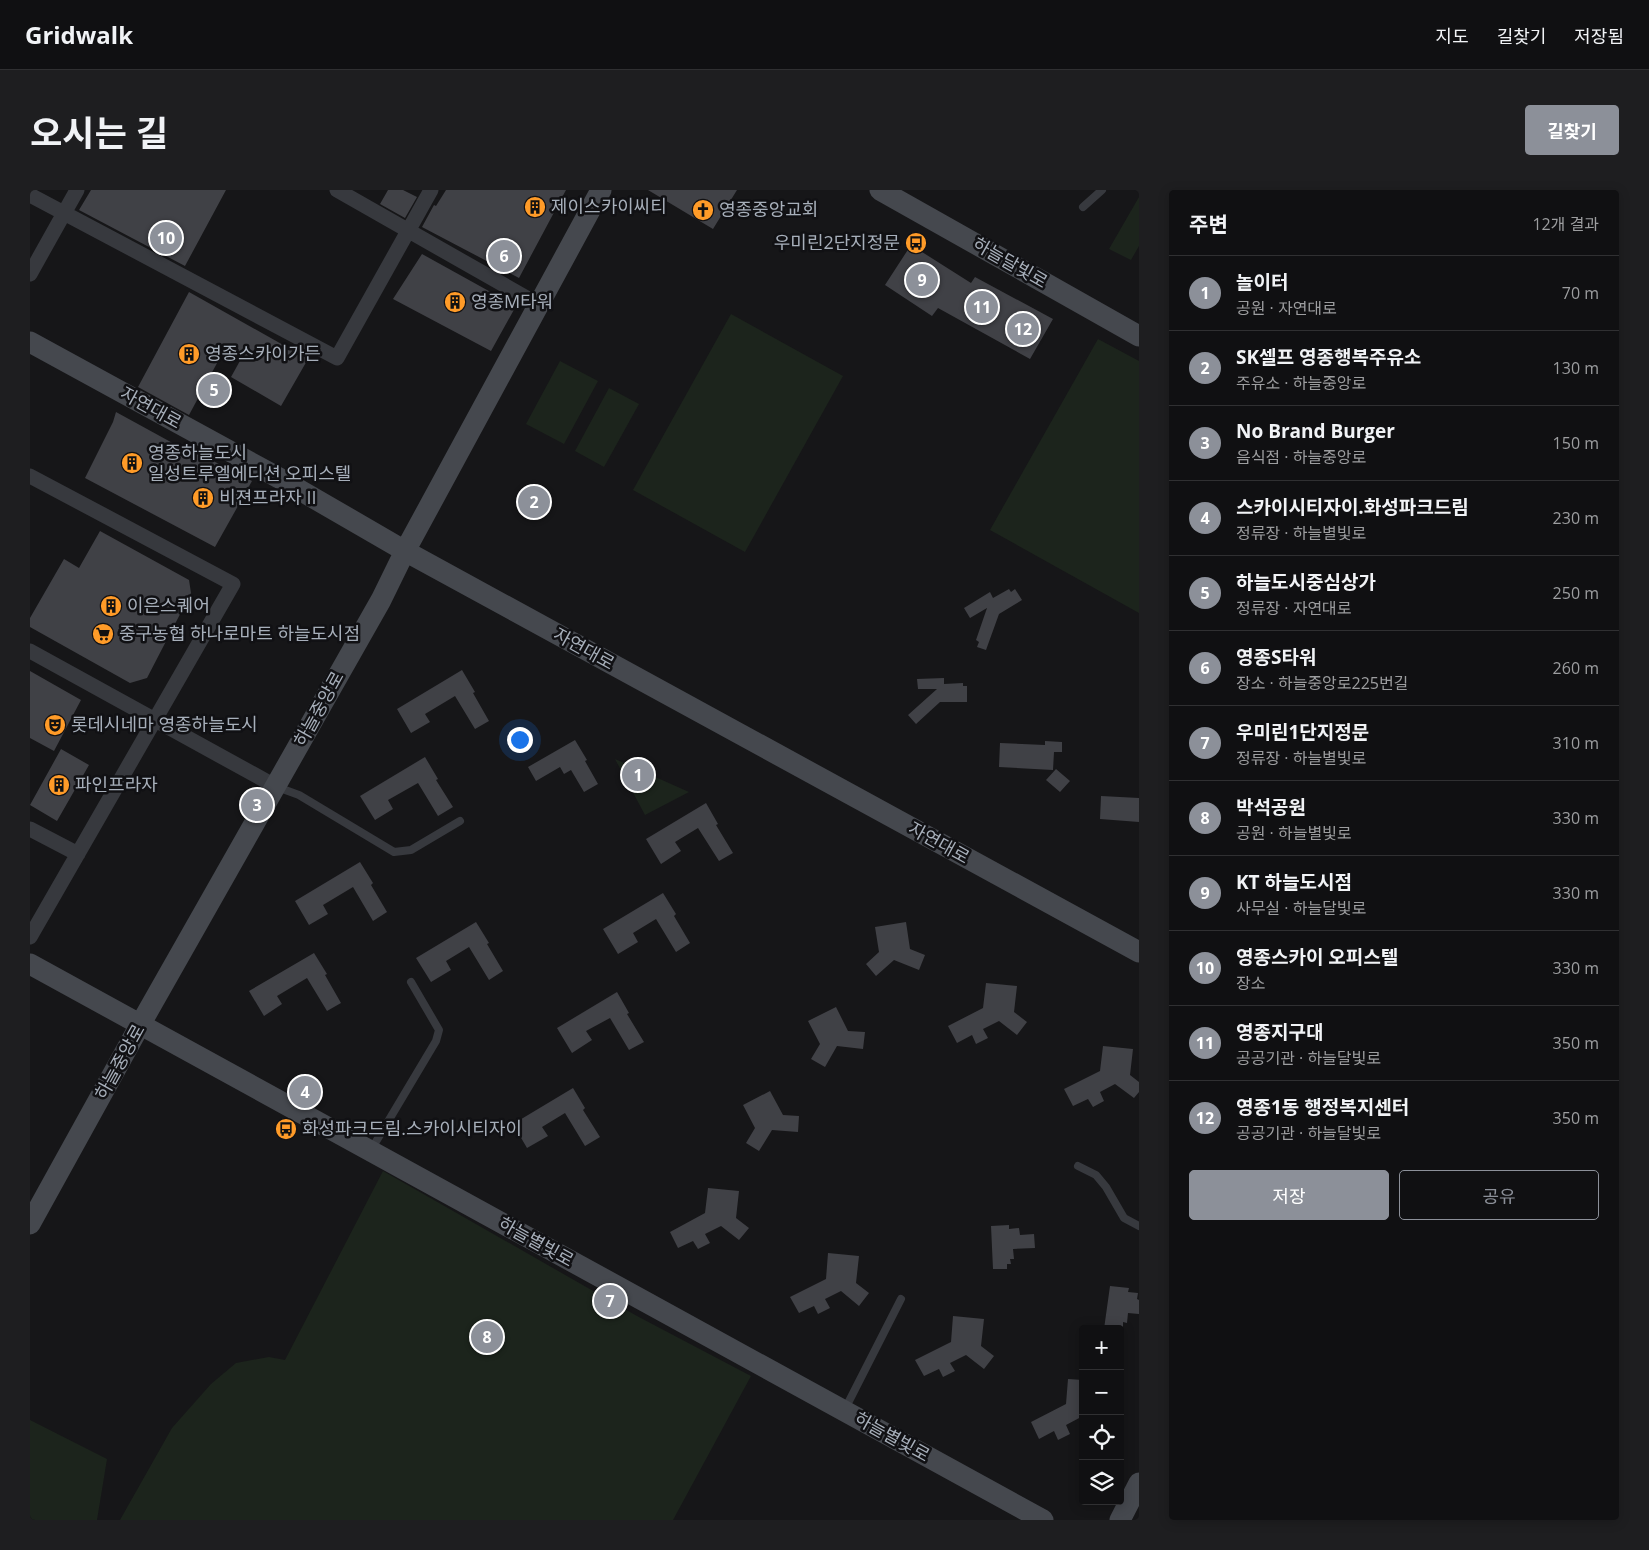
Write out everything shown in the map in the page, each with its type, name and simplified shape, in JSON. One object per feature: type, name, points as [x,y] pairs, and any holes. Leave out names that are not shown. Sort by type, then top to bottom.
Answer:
[{"type":"street","points":[[30,274],[77,190]]},
{"type":"street","points":[[337,190],[539,305]]},
{"type":"street","points":[[30,195],[337,358],[431,190]]},
{"type":"street","name":"하늘중앙로","points":[[30,1224],[381,600],[405,551],[601,190]]},
{"type":"street","name":"하늘달빛로","points":[[886,191],[1139,336]]},
{"type":"street","name":"자연대로","points":[[30,342],[279,478],[405,551],[1139,952]]},
{"type":"street","points":[[30,476],[233,584],[30,938]]},
{"type":"street","points":[[30,651],[275,786]]},
{"type":"street","points":[[30,829],[78,854]]},
{"type":"street","name":"하늘별빛로","points":[[30,964],[1043,1520]]},
{"type":"street","points":[[1120,1520],[1139,1483]]},
{"type":"lane","points":[[1083,206],[1102,190]]},
{"type":"lane","points":[[275,786],[299,795],[394,852],[411,850],[460,821]]},
{"type":"lane","points":[[370,1151],[436,1041],[439,1030],[411,982]]},
{"type":"lane","points":[[1078,1166],[1096,1175],[1106,1187],[1124,1218],[1139,1226]]},
{"type":"lane","points":[[844,1411],[901,1299]]},
{"type":"shaded area","points":[[1139,197],[1139,246],[1131,260],[1109,249]]},
{"type":"shaded area","points":[[731,314],[843,376],[745,552],[633,490]]},
{"type":"shaded area","points":[[1098,339],[1139,361],[1139,613],[990,530]]},
{"type":"shaded area","points":[[560,361],[598,381],[564,444],[526,424]]},
{"type":"shaded area","points":[[609,388],[639,404],[604,467],[575,451]]},
{"type":"shaded area","points":[[615,759],[689,792],[645,815]]},
{"type":"shaded area","points":[[383,1171],[637,1316],[751,1376],[673,1520],[120,1520],[172,1428],[211,1384],[236,1363],[269,1357],[285,1360]]},
{"type":"shaded area","points":[[30,1420],[107,1459],[97,1520],[30,1520]]},
{"type":"building","points":[[91,190],[226,190],[185,266],[79,210]]},
{"type":"building","points":[[388,190],[403,190],[417,197],[405,218],[380,204]]},
{"type":"building","points":[[446,190],[566,190],[519,278],[422,227],[434,205],[436,206]]},
{"type":"building","name":"영종중앙교회","points":[[648,190],[737,190],[713,229]]},
{"type":"building","points":[[911,245],[971,283],[975,277],[1053,319],[1030,359],[938,308],[932,316],[885,285]]},
{"type":"building","name":"영종M타워","points":[[422,254],[516,306],[491,351],[393,299]]},
{"type":"building","name":"영종스카이가든","points":[[189,292],[308,359],[281,406],[231,377],[241,359],[223,352],[189,415],[138,387]]},
{"type":"building","points":[[116,412],[189,452],[190,449],[252,481],[215,547],[85,478],[113,422]]},
{"type":"building","name":"이은스퀘어","points":[[100,531],[189,580],[191,593],[147,678],[130,683],[30,627],[30,618],[64,559],[79,568]]},
{"type":"building","points":[[1009,589],[1011,592],[1015,589],[1022,600],[999,614],[986,650],[977,647],[979,642],[976,640],[987,608],[970,618],[964,608],[990,592],[993,598]]},
{"type":"building","points":[[462,670],[489,721],[475,729],[455,696],[425,714],[430,722],[411,733],[397,709]]},
{"type":"building","points":[[30,671],[81,700],[54,751],[30,738]]},
{"type":"building","points":[[944,678],[944,684],[963,683],[963,686],[967,686],[967,702],[940,702],[916,724],[908,715],[937,689],[918,689],[917,679]]},
{"type":"building","points":[[575,740],[598,784],[584,792],[571,770],[564,774],[560,767],[536,781],[528,767]]},
{"type":"building","points":[[1045,741],[1062,742],[1062,752],[1054,752],[1053,770],[999,767],[1000,743],[1045,745]]},
{"type":"building","name":"파인프라자","points":[[61,749],[89,765],[57,821],[30,805]]},
{"type":"building","points":[[425,757],[438,779],[436,780],[453,807],[438,816],[418,783],[388,800],[393,809],[375,820],[360,796]]},
{"type":"building","points":[[1056,769],[1070,781],[1060,792],[1046,780]]},
{"type":"building","points":[[1101,796],[1139,798],[1139,822],[1100,819]]},
{"type":"building","points":[[706,803],[718,824],[716,825],[733,853],[719,861],[698,828],[675,842],[681,851],[661,864],[646,839]]},
{"type":"building","points":[[360,862],[387,912],[373,921],[353,887],[323,905],[328,914],[309,925],[295,901]]},
{"type":"building","points":[[663,893],[690,943],[676,952],[656,919],[633,933],[638,942],[618,954],[603,929]]},
{"type":"building","points":[[476,922],[503,971],[489,980],[469,947],[446,961],[451,970],[431,982],[416,958]]},
{"type":"building","points":[[906,922],[910,949],[925,955],[919,970],[894,960],[876,976],[866,964],[879,952],[875,927]]},
{"type":"building","points":[[314,953],[341,1003],[327,1011],[307,978],[277,996],[282,1004],[264,1016],[249,991]]},
{"type":"building","points":[[986,983],[1017,986],[1014,1012],[1027,1022],[1017,1035],[999,1021],[983,1029],[988,1038],[976,1044],[972,1035],[957,1043],[948,1026],[983,1008]]},
{"type":"building","points":[[617,992],[629,1013],[627,1014],[644,1042],[629,1050],[610,1018],[586,1031],[592,1040],[572,1053],[557,1028]]},
{"type":"building","points":[[836,1007],[848,1031],[865,1032],[863,1049],[837,1046],[825,1067],[811,1059],[820,1044],[808,1021]]},
{"type":"building","points":[[1103,1046],[1133,1049],[1130,1075],[1139,1082],[1139,1092],[1134,1098],[1115,1084],[1100,1092],[1104,1101],[1093,1107],[1088,1099],[1073,1106],[1064,1089],[1100,1071]]},
{"type":"building","points":[[573,1088],[585,1108],[583,1110],[600,1137],[585,1146],[565,1113],[542,1127],[548,1136],[527,1148],[513,1124]]},
{"type":"building","points":[[770,1091],[783,1115],[799,1116],[798,1132],[772,1130],[759,1151],[746,1143],[755,1128],[743,1105]]},
{"type":"building","points":[[708,1188],[739,1191],[736,1218],[749,1228],[739,1240],[721,1226],[705,1234],[710,1243],[698,1249],[693,1241],[678,1248],[670,1232],[705,1213]]},
{"type":"building","points":[[1009,1225],[1009,1229],[1019,1228],[1020,1235],[1034,1234],[1035,1248],[1013,1249],[1014,1259],[1010,1259],[1011,1264],[1007,1264],[1007,1269],[993,1269],[991,1226]]},
{"type":"building","points":[[828,1253],[859,1256],[856,1283],[869,1293],[859,1306],[841,1291],[825,1299],[830,1308],[818,1314],[814,1306],[799,1313],[790,1297],[826,1279]]},
{"type":"building","points":[[1110,1286],[1129,1288],[1128,1292],[1138,1293],[1139,1314],[1128,1313],[1127,1323],[1123,1322],[1123,1325],[1105,1325]]},
{"type":"building","points":[[953,1316],[984,1319],[981,1346],[994,1356],[984,1369],[966,1355],[950,1363],[955,1371],[943,1377],[939,1369],[924,1376],[915,1360],[951,1342]]},
{"type":"building","points":[[1068,1379],[1079,1380],[1079,1418],[1066,1425],[1070,1434],[1058,1440],[1054,1431],[1039,1439],[1031,1422],[1066,1404]]},
{"type":"place","name":"제이스카이씨티","points":[[535,207]]},
{"type":"place","name":"영종중앙교회","points":[[703,210]]},
{"type":"place","name":"영종스카이 오피스텔","points":[[166,238]]},
{"type":"place","name":"우미린2단지정문","points":[[916,243]]},
{"type":"place","name":"영종S타워","points":[[504,256]]},
{"type":"place","name":"KT 하늘도시점","points":[[922,280]]},
{"type":"place","name":"영종M타워","points":[[455,302]]},
{"type":"place","name":"영종지구대","points":[[982,307]]},
{"type":"place","name":"영종1동 행정복지센터","points":[[1023,329]]},
{"type":"place","name":"영종스카이가든","points":[[189,354]]},
{"type":"place","name":"하늘도시중심상가","points":[[214,390]]},
{"type":"place","name":"영종하늘도시 일성트루엘에디션 오피스텔","points":[[132,463]]},
{"type":"place","name":"비젼프라자 II","points":[[203,498]]},
{"type":"place","name":"SK셀프 영종행복주유소","points":[[534,502]]},
{"type":"place","name":"이은스퀘어","points":[[111,606]]},
{"type":"place","name":"중구농협 하나로마트 하늘도시점","points":[[103,634]]},
{"type":"place","name":"롯데시네마 영종하늘도시","points":[[55,725]]},
{"type":"place","name":"놀이터","points":[[638,775]]},
{"type":"place","name":"파인프라자","points":[[59,785]]},
{"type":"place","name":"No Brand Burger","points":[[257,805]]},
{"type":"place","name":"스카이시티자이.화성파크드림","points":[[305,1092]]},
{"type":"place","name":"화성파크드림.스카이시티자이","points":[[286,1129]]},
{"type":"place","name":"우미린1단지정문","points":[[610,1301]]},
{"type":"place","name":"박석공원","points":[[487,1337]]}]
